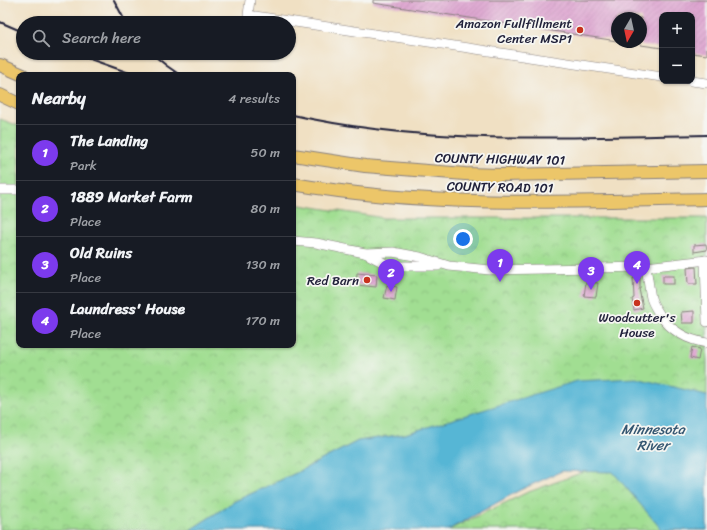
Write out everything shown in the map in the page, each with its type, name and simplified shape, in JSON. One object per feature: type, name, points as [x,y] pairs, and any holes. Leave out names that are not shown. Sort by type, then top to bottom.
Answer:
[{"type":"main road","points":[[0,65],[16,72]]},
{"type":"main road","points":[[0,95],[16,103]]},
{"type":"main road","name":"COUNTY HIGHWAY 101","points":[[296,156],[359,166],[465,174],[501,175],[707,171]]},
{"type":"main road","name":"COUNTY ROAD 101","points":[[296,184],[412,199],[480,202],[707,199]]},
{"type":"lane","points":[[250,0],[248,15],[255,16]]},
{"type":"lane","points":[[296,22],[659,77]]},
{"type":"lane","points":[[695,82],[707,83]]},
{"type":"lane","points":[[0,190],[16,190]]},
{"type":"lane","points":[[296,241],[316,243],[365,254],[388,265],[396,266],[449,266],[490,270],[646,267],[706,260],[707,322]]},
{"type":"lane","points":[[365,254],[393,252],[420,257],[449,266]]},
{"type":"lane","points":[[646,267],[651,299],[667,325],[685,337],[707,343]]},
{"type":"green space","points":[[0,119],[16,125],[16,348],[296,348],[296,204],[384,218],[707,218],[707,397],[465,416],[405,434],[358,441],[296,473],[235,501],[190,530],[0,530]]},
{"type":"green space","points":[[665,455],[707,530],[448,530],[526,493],[600,466]]},
{"type":"water","name":"Minnesota River","points":[[636,378],[707,395],[707,530],[662,530],[613,472],[562,471],[520,490],[448,530],[190,530],[235,501],[296,473],[358,441],[405,434],[577,381]]},
{"type":"building","name":"Amazon Fullfillment Center MSP1","points":[[373,0],[707,0],[707,55],[695,53],[695,12],[659,12],[659,48],[647,46],[647,12],[611,12],[611,40],[373,3]]},
{"type":"building","points":[[706,244],[707,250],[694,252],[694,245]]},
{"type":"building","points":[[696,267],[697,284],[688,284],[687,268]]},
{"type":"building","name":"Red Barn","points":[[357,273],[377,275],[376,287],[356,285]]},
{"type":"building","points":[[663,276],[674,276],[674,284],[663,284]]},
{"type":"building","points":[[633,278],[640,278],[639,289],[643,308],[634,310],[632,299],[634,298]]},
{"type":"building","points":[[586,282],[598,283],[596,297],[584,296]]},
{"type":"building","points":[[387,285],[397,287],[395,300],[384,298]]},
{"type":"building","points":[[694,311],[694,323],[682,323],[681,312]]},
{"type":"building","points":[[692,347],[700,349],[698,360],[690,358]]},
{"type":"railway","points":[[114,0],[122,16]]},
{"type":"railway","points":[[0,22],[16,29]]},
{"type":"railway","points":[[93,60],[127,72]]},
{"type":"railway","points":[[160,60],[176,72]]},
{"type":"railway","points":[[296,116],[344,125],[447,135],[551,138],[707,135]]},
{"type":"place","name":"Amazon Fullfillment Center MSP1","points":[[580,30]]},
{"type":"place","name":"Red Barn","points":[[367,280]]},
{"type":"place","name":"The Landing","points":[[500,282]]},
{"type":"place","name":"Laundress' House","points":[[637,284]]},
{"type":"place","name":"Old Ruins","points":[[591,290]]},
{"type":"place","name":"1889 Market Farm","points":[[391,292]]},
{"type":"place","name":"Woodcutter's House","points":[[637,303]]}]
